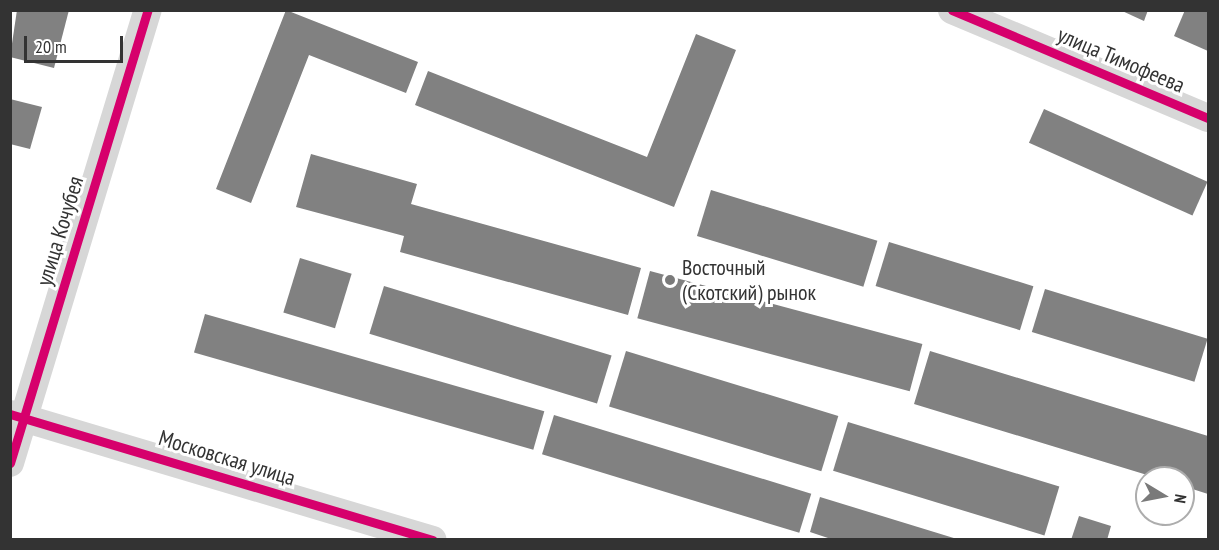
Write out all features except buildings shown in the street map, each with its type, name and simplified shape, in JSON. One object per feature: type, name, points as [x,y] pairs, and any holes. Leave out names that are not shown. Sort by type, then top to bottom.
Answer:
[{"type":"street","name":"улица Кочубея","points":[[10,463],[17,416],[148,10]]},
{"type":"street","name":"улица Тимофеева","points":[[952,10],[1209,118]]},
{"type":"street","name":"Московская улица","points":[[17,416],[433,540]]},
{"type":"cycle path","points":[[10,463],[148,10]]},
{"type":"cycle path","points":[[952,10],[1208,118]]},
{"type":"cycle path","points":[[10,414],[433,540]]},
{"type":"place","name":"Восточный (Скотский) рынок","points":[[670,280]]}]
